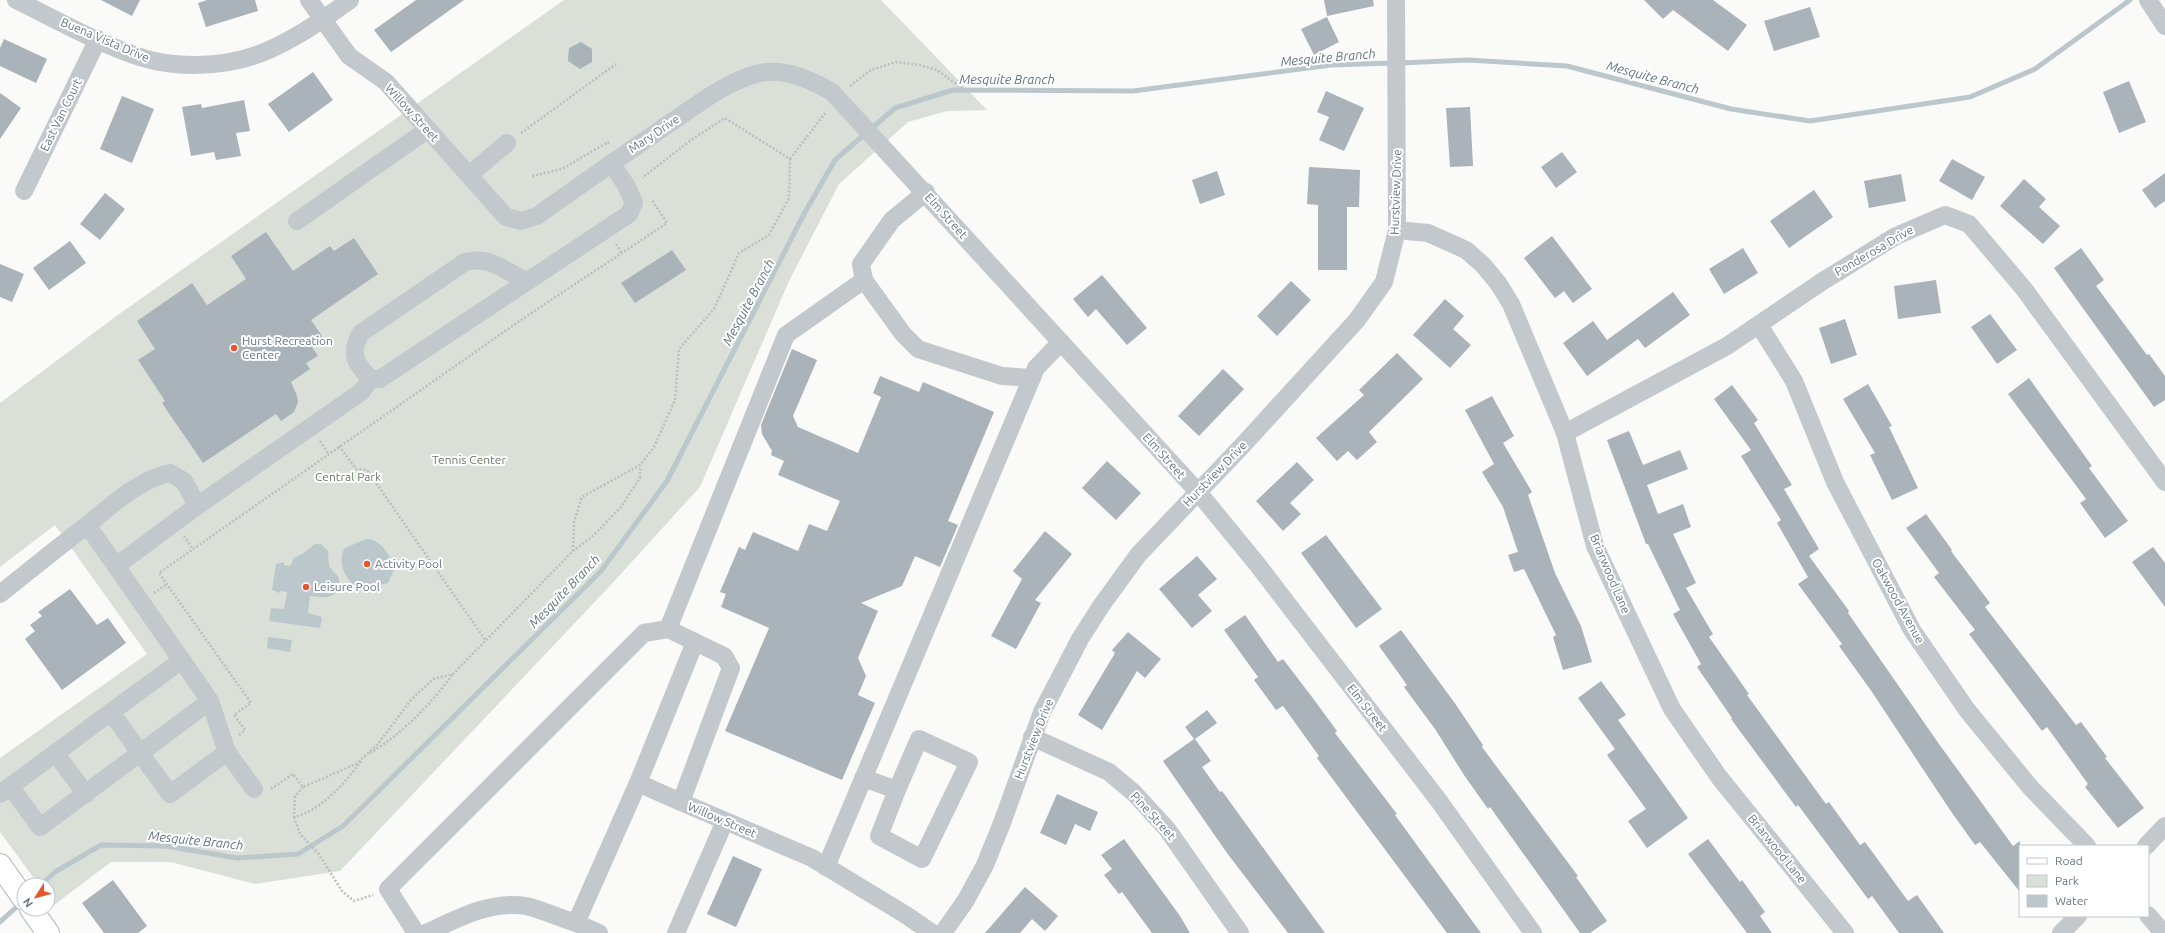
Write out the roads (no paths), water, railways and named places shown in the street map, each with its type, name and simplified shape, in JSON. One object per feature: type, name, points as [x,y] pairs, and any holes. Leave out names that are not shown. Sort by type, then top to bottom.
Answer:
[{"type":"main road","points":[[3,870],[16,888]]},
{"type":"main road","points":[[37,917],[47,932]]},
{"type":"street","name":"Buena Vista Drive","points":[[16,0],[98,39],[143,58],[171,64],[233,61],[254,56],[323,20],[350,0]]},
{"type":"street","name":"Willow Street","points":[[309,0],[349,56],[386,82],[427,130],[506,217],[521,221]]},
{"type":"street","name":"Hurstview Drive","points":[[943,933],[966,900],[985,865],[1002,823],[1042,712],[1080,639],[1101,606],[1138,555],[1357,320],[1384,282],[1397,230],[1396,0]]},
{"type":"street","name":"East Van Court","points":[[24,191],[98,39]]},
{"type":"street","name":"Mary Drive","points":[[521,221],[537,216],[611,163],[715,93],[742,79],[761,73],[779,72],[796,76]]},
{"type":"street","name":"Elm Street","points":[[796,76],[812,80],[837,96],[1198,492],[1257,564],[1434,795],[1533,933]]},
{"type":"street","points":[[297,221],[427,130]]},
{"type":"street","points":[[469,175],[507,143]]},
{"type":"street","points":[[526,281],[497,265],[480,259],[465,262],[361,333],[355,343],[354,354],[358,367],[371,379],[380,379],[629,214],[634,203],[626,185],[611,163]]},
{"type":"street","points":[[926,192],[892,220],[876,241],[861,264],[864,280],[903,334],[918,349],[1002,376],[1032,378]]},
{"type":"street","name":"Ponderosa Drive","points":[[1565,433],[1727,346],[1823,281],[1896,236],[1946,215],[1957,218],[1969,224],[2024,289],[2165,482]]},
{"type":"street","name":"Briarwood Lane","points":[[1397,230],[1428,233],[1466,250],[1483,265],[1511,304],[1565,433],[1595,546],[1672,710],[1719,777],[1845,933]]},
{"type":"street","points":[[416,933],[388,889],[575,700],[644,633],[668,629],[786,334],[864,280]]},
{"type":"street","name":"Oakwood Avenue","points":[[1759,325],[1794,381],[1835,482],[1912,630],[1966,710],[2030,787],[2086,845]]},
{"type":"street","points":[[826,867],[1036,368],[1061,342]]},
{"type":"street","points":[[116,566],[197,506],[360,392],[371,379]]},
{"type":"street","points":[[0,594],[139,485],[155,476],[170,473],[184,481],[197,506]]},
{"type":"street","points":[[87,525],[210,701],[231,745],[262,788]]},
{"type":"street","name":"Willow Street","points":[[668,629],[724,656],[731,668],[681,802],[812,858],[906,915],[932,933]]},
{"type":"street","points":[[576,924],[638,783],[695,642]]},
{"type":"street","points":[[182,660],[5,790],[40,827],[210,701]]},
{"type":"street","points":[[111,712],[170,794],[231,745]]},
{"type":"street","name":"Pine Street","points":[[1032,737],[1109,772],[1134,794],[1167,829],[1240,933]]},
{"type":"street","points":[[919,738],[969,762],[922,859],[879,836],[897,790],[919,738]]},
{"type":"street","points":[[56,753],[86,794]]},
{"type":"street","points":[[863,778],[897,790]]},
{"type":"street","points":[[638,783],[681,802]]},
{"type":"street","points":[[676,933],[725,821]]},
{"type":"street","points":[[2147,845],[2165,826]]},
{"type":"street","points":[[426,933],[473,912],[498,906],[526,906],[599,933]]},
{"type":"street","points":[[2149,916],[2163,933]]},
{"type":"street","points":[[2061,933],[2077,917]]},
{"type":"water","name":"Activity Pool","points":[[366,539],[381,545],[391,560],[394,570],[388,583],[362,589],[356,587],[347,578],[342,566],[342,553],[345,548]]},
{"type":"water","name":"Leisure Pool","points":[[315,544],[321,544],[328,551],[329,566],[339,578],[337,590],[331,596],[310,596],[308,613],[322,617],[320,628],[269,621],[271,608],[284,609],[287,592],[280,591],[280,593],[272,590],[276,564],[284,562],[284,565],[290,566],[294,558]]},
{"type":"water","points":[[268,637],[292,640],[290,652],[267,648]]},
{"type":"waterway","name":"Mesquite Branch","points":[[1400,63],[1468,60],[1567,66],[1731,109],[1810,121],[1970,97],[2035,69],[2130,0]]},
{"type":"waterway","name":"Mesquite Branch","points":[[50,877],[55,872],[101,845],[166,846],[237,858],[298,854],[343,826],[601,571],[667,481],[804,214],[835,160],[895,108],[953,90],[1133,91],[1331,65],[1392,63]]},
{"type":"waterway","name":"Mesquite Branch","points":[[0,922],[16,907]]},
{"type":"place","name":"Hurst Recreation Center","points":[[234,348]]},
{"type":"place","name":"Activity Pool","points":[[367,564]]},
{"type":"place","name":"Leisure Pool","points":[[306,587]]},
{"type":"park label","name":"Tennis Center","points":[[469,460]]},
{"type":"park label","name":"Central Park","points":[[348,477]]}]
